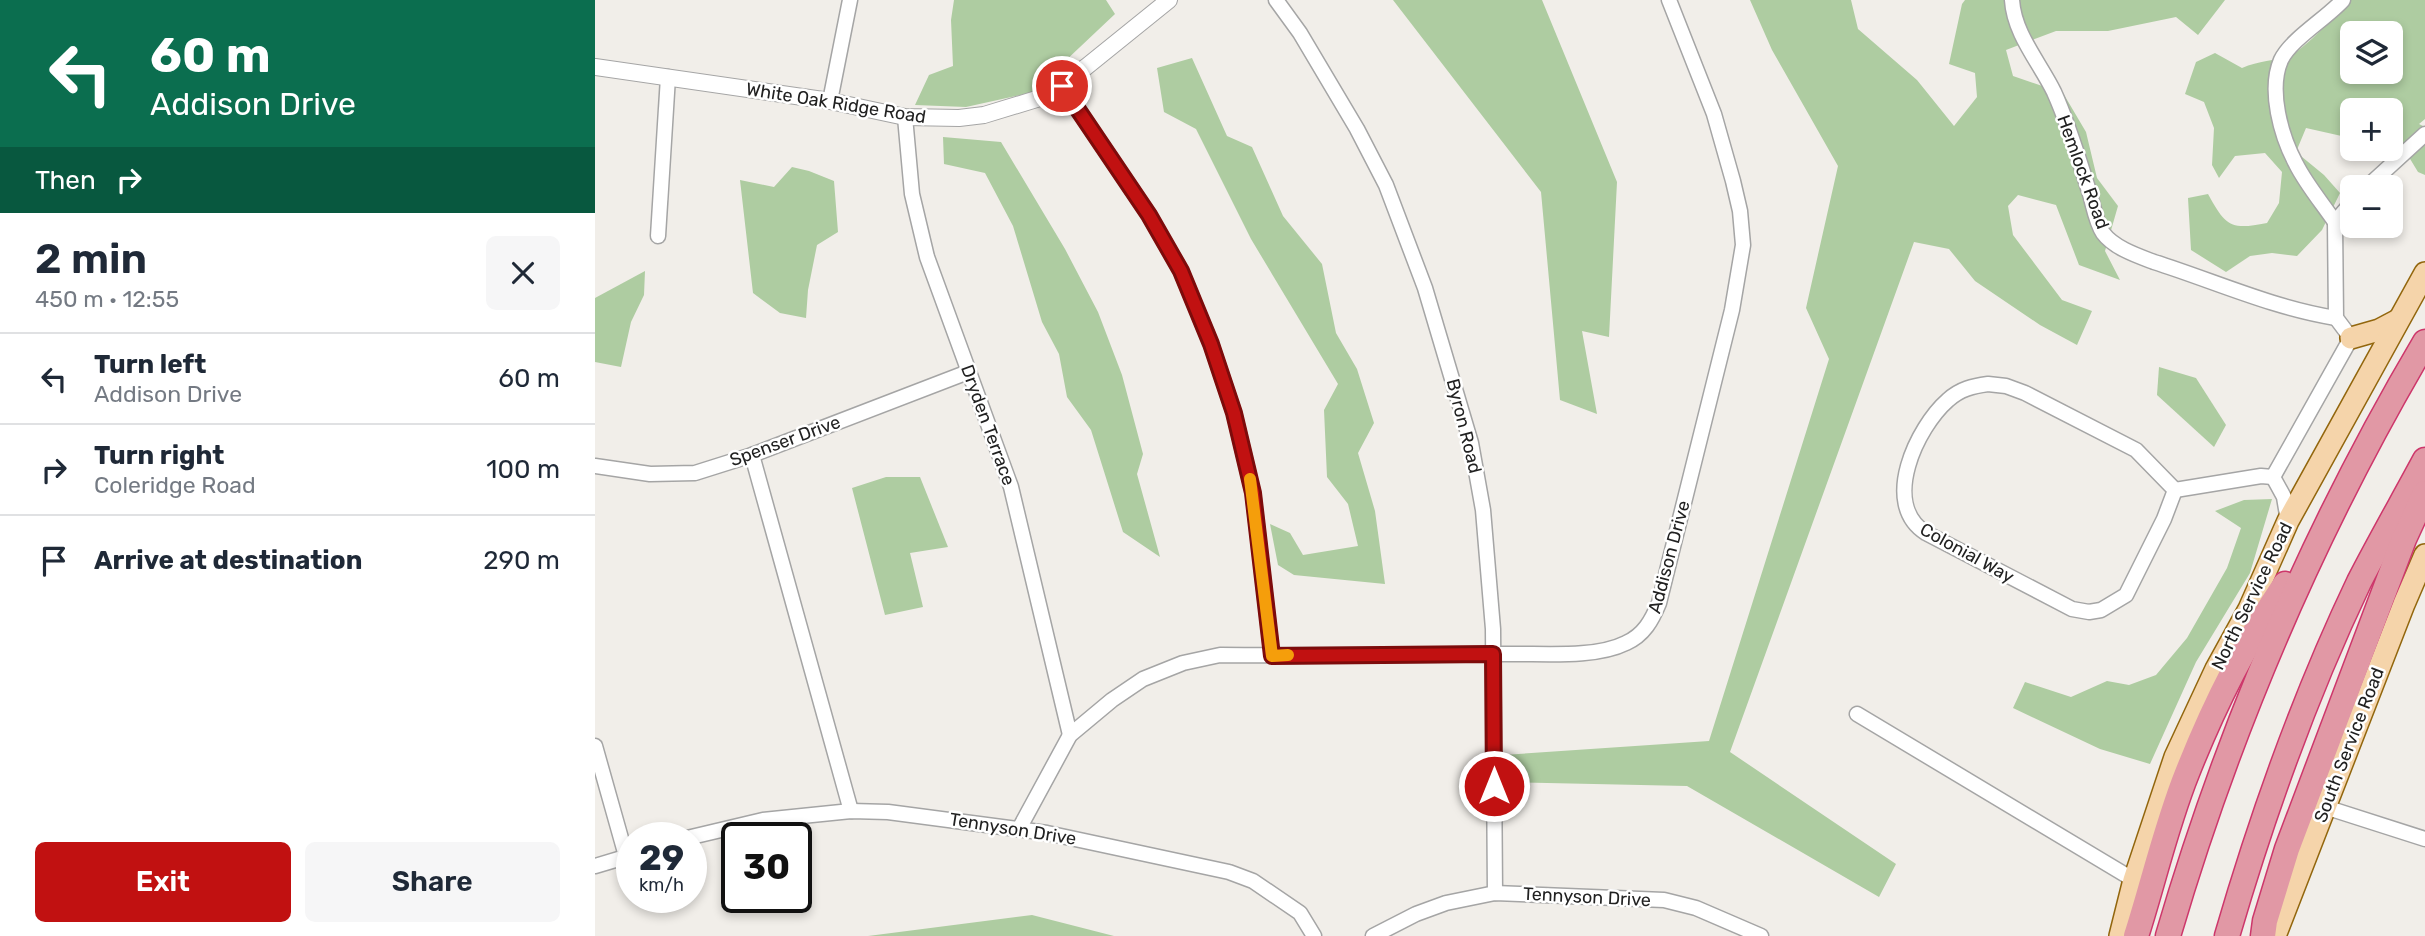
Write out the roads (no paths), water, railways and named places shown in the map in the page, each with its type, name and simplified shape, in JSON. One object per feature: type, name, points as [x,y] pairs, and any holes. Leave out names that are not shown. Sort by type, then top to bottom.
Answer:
[{"type":"highway","points":[[2168,936],[2240,721],[2284,613],[2327,523],[2398,387],[2425,342]]},
{"type":"highway","points":[[2227,936],[2291,742],[2360,582],[2425,460]]},
{"type":"highway","points":[[2263,936],[2287,849],[2404,540],[2425,493]]},
{"type":"highway","points":[[2136,936],[2186,775],[2223,688],[2268,608],[2327,523]]},
{"type":"main road","name":"North Service Road","points":[[2120,936],[2133,880],[2175,757],[2215,669],[2249,609],[2288,521],[2425,273]]},
{"type":"main road","points":[[2351,338],[2379,330],[2398,320]]},
{"type":"main road","name":"South Service Road","points":[[2274,936],[2425,555]]},
{"type":"street","points":[[830,101],[850,0]]},
{"type":"street","name":"White Oak Ridge Road","points":[[595,67],[830,101],[905,117],[959,118],[984,115],[1040,99],[1062,86],[1169,0]]},
{"type":"street","name":"Byron Road","points":[[1276,0],[1357,129],[1380,174],[1425,288],[1473,457],[1483,510],[1493,629],[1495,893]]},
{"type":"street","name":"Addison Drive","points":[[1019,828],[1070,735],[1112,700],[1143,679],[1183,663],[1220,655],[1493,654],[1607,650],[1627,643],[1641,634],[1651,622],[1659,603],[1732,310],[1743,245],[1734,181],[1714,114],[1669,0]]},
{"type":"street","name":"Hemlock Road","points":[[2012,0],[2023,35],[2053,90],[2071,133],[2097,221],[2105,236],[2136,255],[2154,262],[2264,300],[2336,318]]},
{"type":"street","points":[[2273,477],[2351,338],[2336,318],[2335,222],[2296,164],[2277,108],[2276,80],[2282,58],[2302,36],[2331,14],[2343,0]]},
{"type":"street","points":[[658,236],[668,77]]},
{"type":"street","points":[[1062,86],[1149,215],[1181,271],[1211,344],[1234,413],[1253,493],[1272,656]]},
{"type":"street","name":"Dryden Terrace","points":[[905,117],[912,194],[919,226],[938,292],[1011,486],[1070,735]]},
{"type":"street","points":[[2380,175],[2425,134]]},
{"type":"street","points":[[2335,222],[2340,216]]},
{"type":"street","name":"Spenser Drive","points":[[595,466],[650,474],[695,473],[968,372]]},
{"type":"street","name":"Colonial Way","points":[[1988,384],[2006,386],[2025,393],[2136,450],[2175,490],[2164,519],[2126,595],[2101,610],[2089,612],[2072,609],[1918,528],[1904,500],[1904,486],[1915,446],[1935,414],[1947,400],[1960,391],[1988,384]]},
{"type":"street","points":[[752,454],[851,811]]},
{"type":"street","points":[[2175,490],[2261,476],[2273,477]]},
{"type":"street","points":[[2273,477],[2284,497],[2288,521]]},
{"type":"street","points":[[1857,714],[2133,880]]},
{"type":"street","points":[[595,746],[619,822]]},
{"type":"street","points":[[2325,807],[2425,839]]},
{"type":"street","name":"Tennyson Drive","points":[[707,833],[763,820],[851,811],[939,817],[1047,832],[1229,872],[1253,881],[1300,913],[1314,936]]},
{"type":"street","points":[[595,866],[616,859]]},
{"type":"street","name":"Tennyson Drive","points":[[1373,936],[1416,914],[1446,903],[1495,893],[1664,900],[1696,908],[1761,936]]}]
